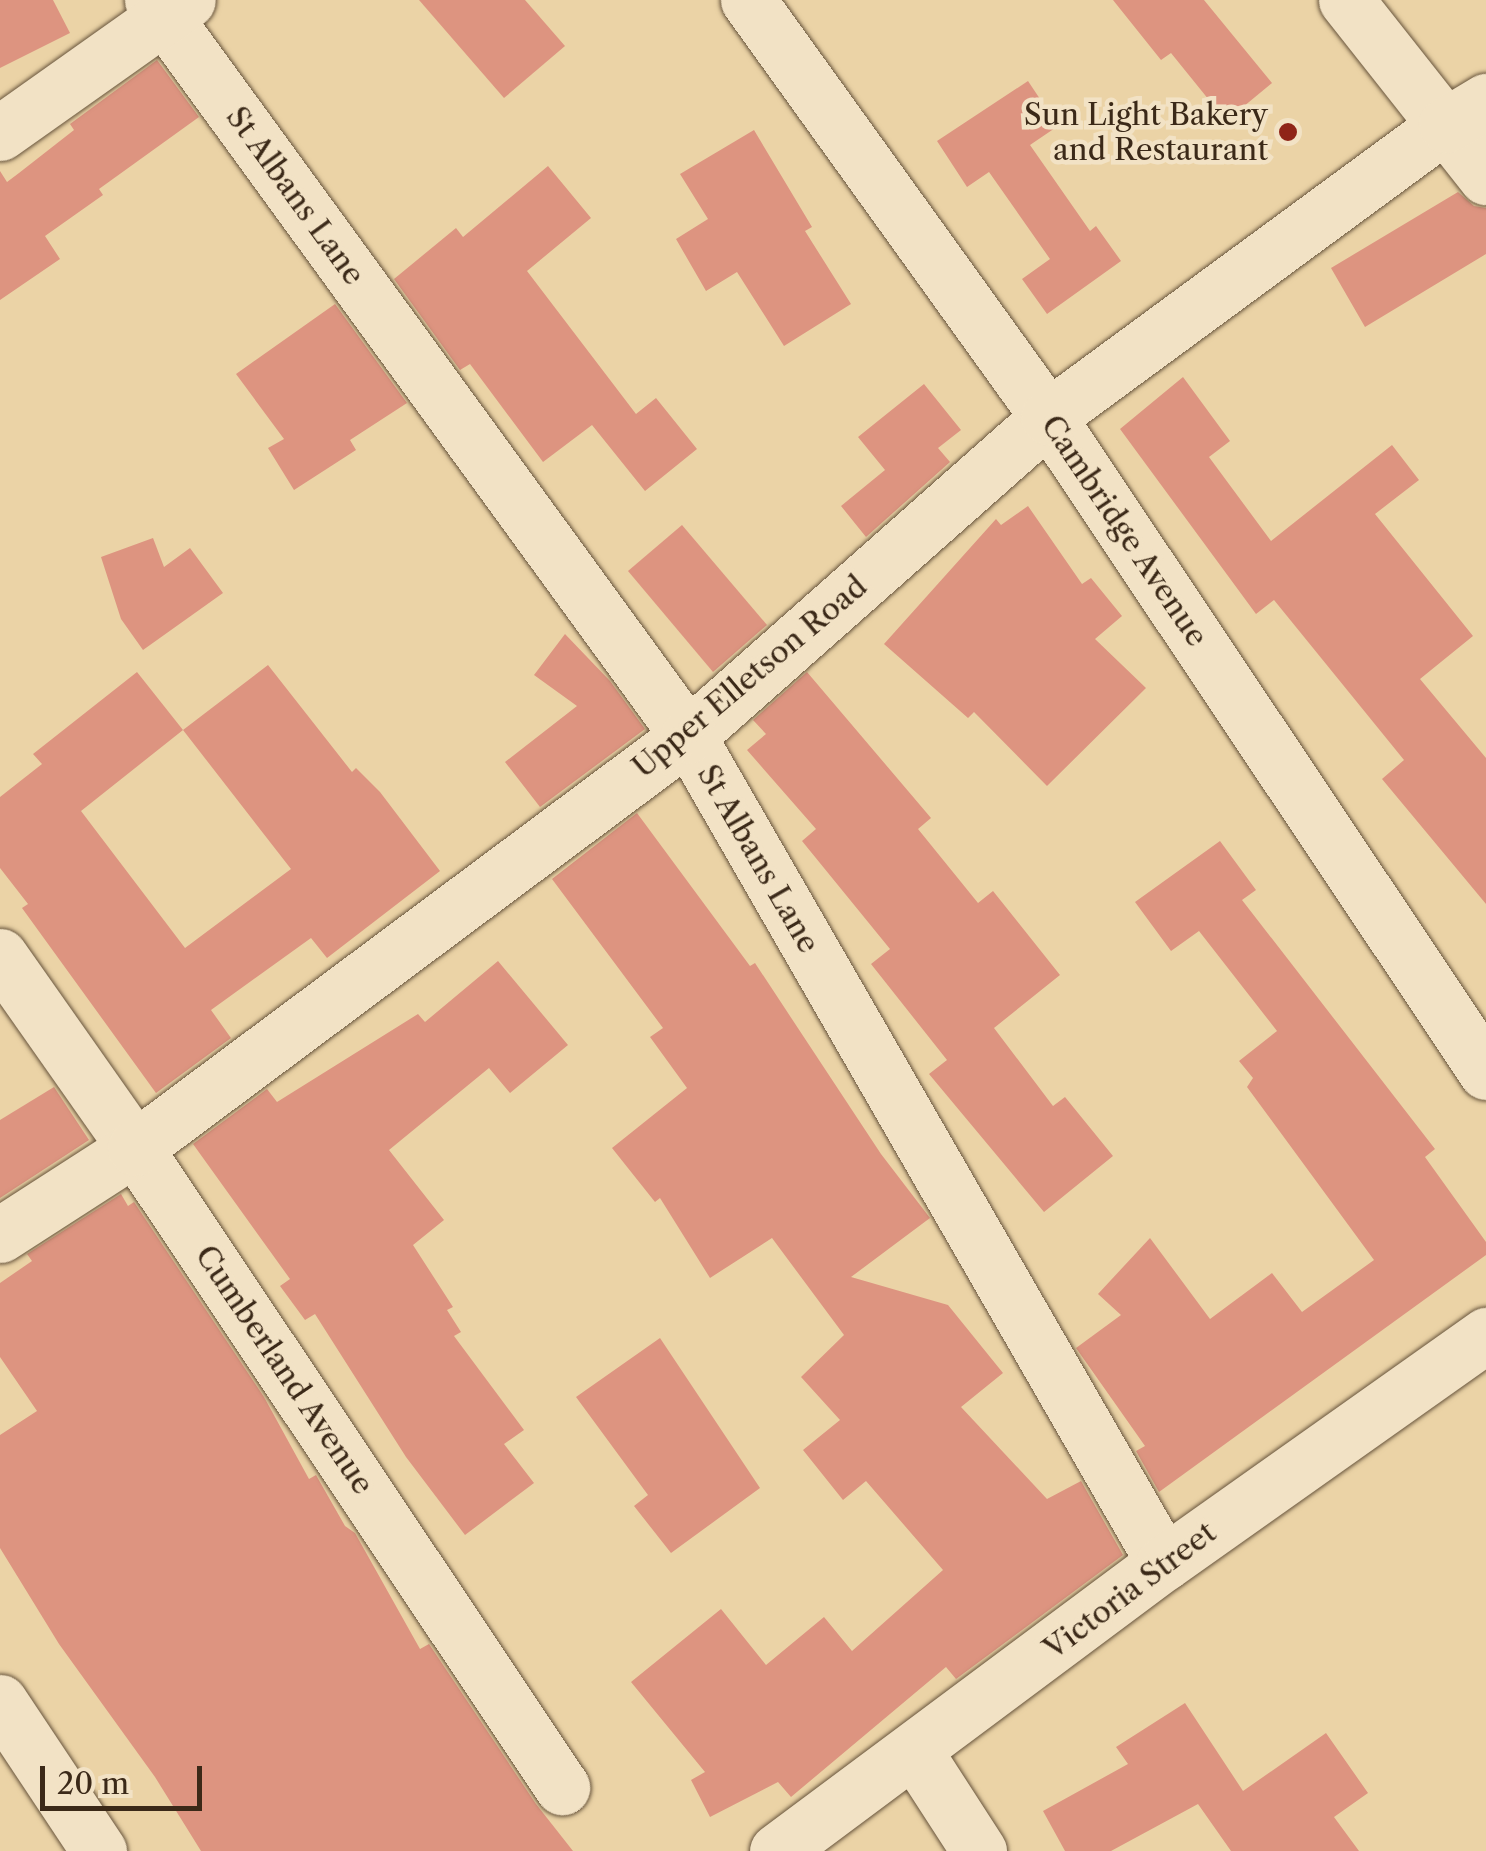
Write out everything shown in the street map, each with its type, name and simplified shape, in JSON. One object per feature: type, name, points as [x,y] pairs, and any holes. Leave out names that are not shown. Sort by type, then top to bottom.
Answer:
[{"type":"street","name":"Cambridge Avenue","points":[[748,0],[1048,417],[1486,1072]]},
{"type":"street","points":[[1346,0],[1466,113],[1486,178]]},
{"type":"street","points":[[0,133],[168,6]]},
{"type":"street","name":"St Albans Lane","points":[[168,6],[688,736],[1164,1563]]},
{"type":"street","name":"Upper Elletson Road","points":[[0,1235],[136,1148],[688,736],[1048,417],[1466,113]]},
{"type":"street","name":"Cumberland Avenue","points":[[0,956],[136,1148],[562,1787]]},
{"type":"street","name":"Victoria Street","points":[[777,1851],[1164,1563],[1486,1335]]},
{"type":"street","points":[[0,1702],[99,1851]]},
{"type":"street","points":[[915,1752],[979,1851]]},
{"type":"building","points":[[0,0],[53,0],[70,33],[0,68]]},
{"type":"building","points":[[419,0],[525,0],[565,46],[504,98]]},
{"type":"building","points":[[1113,0],[1204,0],[1272,83],[1226,121],[1171,53],[1161,60]]},
{"type":"building","points":[[157,60],[199,117],[99,189],[103,195],[45,236],[60,259],[0,300],[0,171],[7,182],[74,130],[70,124]]},
{"type":"building","points":[[1028,81],[1058,126],[1030,145],[1090,231],[1096,226],[1121,261],[1047,314],[1022,279],[1050,259],[989,172],[967,187],[937,141]]},
{"type":"building","points":[[754,130],[812,227],[805,231],[851,304],[784,346],[737,272],[706,291],[676,239],[708,219],[680,174]]},
{"type":"building","points":[[548,166],[591,218],[527,271],[636,414],[656,398],[697,449],[645,491],[592,425],[543,462],[470,364],[460,370],[394,279],[456,228],[463,237]]},
{"type":"building","points":[[1458,192],[1474,206],[1486,208],[1486,254],[1365,327],[1331,268]]},
{"type":"building","points":[[335,304],[407,403],[350,440],[356,450],[294,490],[268,448],[284,439],[236,374]]},
{"type":"building","points":[[1183,377],[1230,441],[1209,457],[1271,541],[1392,445],[1419,480],[1375,514],[1473,636],[1420,679],[1486,758],[1486,904],[1382,779],[1404,760],[1274,600],[1256,614],[1120,429]]},
{"type":"building","points":[[924,384],[961,430],[938,448],[950,462],[866,537],[841,506],[885,470],[858,437]]},
{"type":"building","points":[[1028,506],[1082,584],[1091,578],[1122,616],[1095,639],[1146,688],[1047,786],[974,712],[968,718],[884,644],[996,519],[1001,525]]},
{"type":"building","points":[[682,525],[767,625],[713,672],[628,571]]},
{"type":"building","points":[[153,538],[164,567],[190,548],[223,593],[143,650],[121,619],[101,557]]},
{"type":"building","points":[[565,634],[610,681],[645,729],[540,807],[505,762],[577,706],[534,675]]},
{"type":"building","points":[[268,665],[352,772],[356,768],[380,792],[440,871],[327,958],[311,938],[211,1010],[231,1038],[156,1093],[22,908],[28,904],[0,868],[0,797],[42,764],[33,754],[137,672],[183,730]],"holes":[[[183,730],[291,869],[185,948],[81,811]]]},
{"type":"building","points":[[807,672],[931,818],[918,829],[978,903],[993,891],[1060,975],[994,1028],[1053,1106],[1065,1097],[1113,1156],[1044,1212],[929,1074],[947,1060],[871,964],[890,949],[802,841],[816,829],[747,750],[766,734],[753,720]]},
{"type":"building","points":[[637,813],[750,966],[755,963],[881,1154],[930,1218],[851,1277],[948,1305],[1003,1373],[961,1407],[1047,1499],[1081,1481],[1123,1555],[956,1679],[946,1667],[791,1797],[778,1782],[710,1817],[691,1780],[705,1772],[631,1682],[721,1609],[766,1665],[824,1617],[852,1651],[943,1570],[866,1481],[843,1500],[803,1450],[840,1420],[801,1377],[844,1335],[772,1238],[710,1278],[660,1198],[655,1202],[612,1148],[687,1088],[650,1037],[663,1028],[552,879]]},
{"type":"building","points":[[1220,841],[1256,890],[1242,900],[1435,1149],[1425,1157],[1486,1242],[1486,1255],[1159,1492],[1136,1451],[1145,1446],[1076,1348],[1121,1315],[1098,1294],[1150,1238],[1210,1319],[1272,1273],[1302,1312],[1374,1260],[1247,1087],[1253,1078],[1239,1061],[1277,1031],[1199,931],[1171,951],[1135,902]]},
{"type":"building","points":[[498,961],[568,1045],[510,1093],[489,1068],[389,1150],[444,1220],[413,1245],[453,1307],[447,1310],[461,1332],[454,1336],[524,1430],[504,1444],[534,1483],[465,1535],[406,1457],[315,1314],[305,1320],[280,1286],[290,1279],[193,1144],[267,1089],[277,1102],[418,1014],[425,1022]]},
{"type":"building","points":[[54,1087],[89,1140],[0,1198],[0,1120]]},
{"type":"building","points":[[121,1194],[128,1206],[134,1202],[264,1397],[309,1479],[316,1475],[345,1526],[355,1533],[420,1649],[429,1644],[536,1804],[573,1851],[201,1851],[155,1777],[59,1644],[0,1548],[0,1435],[37,1411],[0,1357],[0,1283],[32,1261],[27,1254]]},
{"type":"building","points":[[660,1338],[760,1488],[671,1553],[634,1506],[648,1495],[576,1397]]},
{"type":"building","points":[[1185,1703],[1243,1791],[1326,1733],[1368,1793],[1334,1817],[1359,1851],[1231,1851],[1198,1804],[1111,1851],[1065,1851],[1043,1811],[1128,1764],[1116,1747]]},
{"type":"place","name":"Sun Light Bakery and Restaurant","points":[[1288,132]]}]
